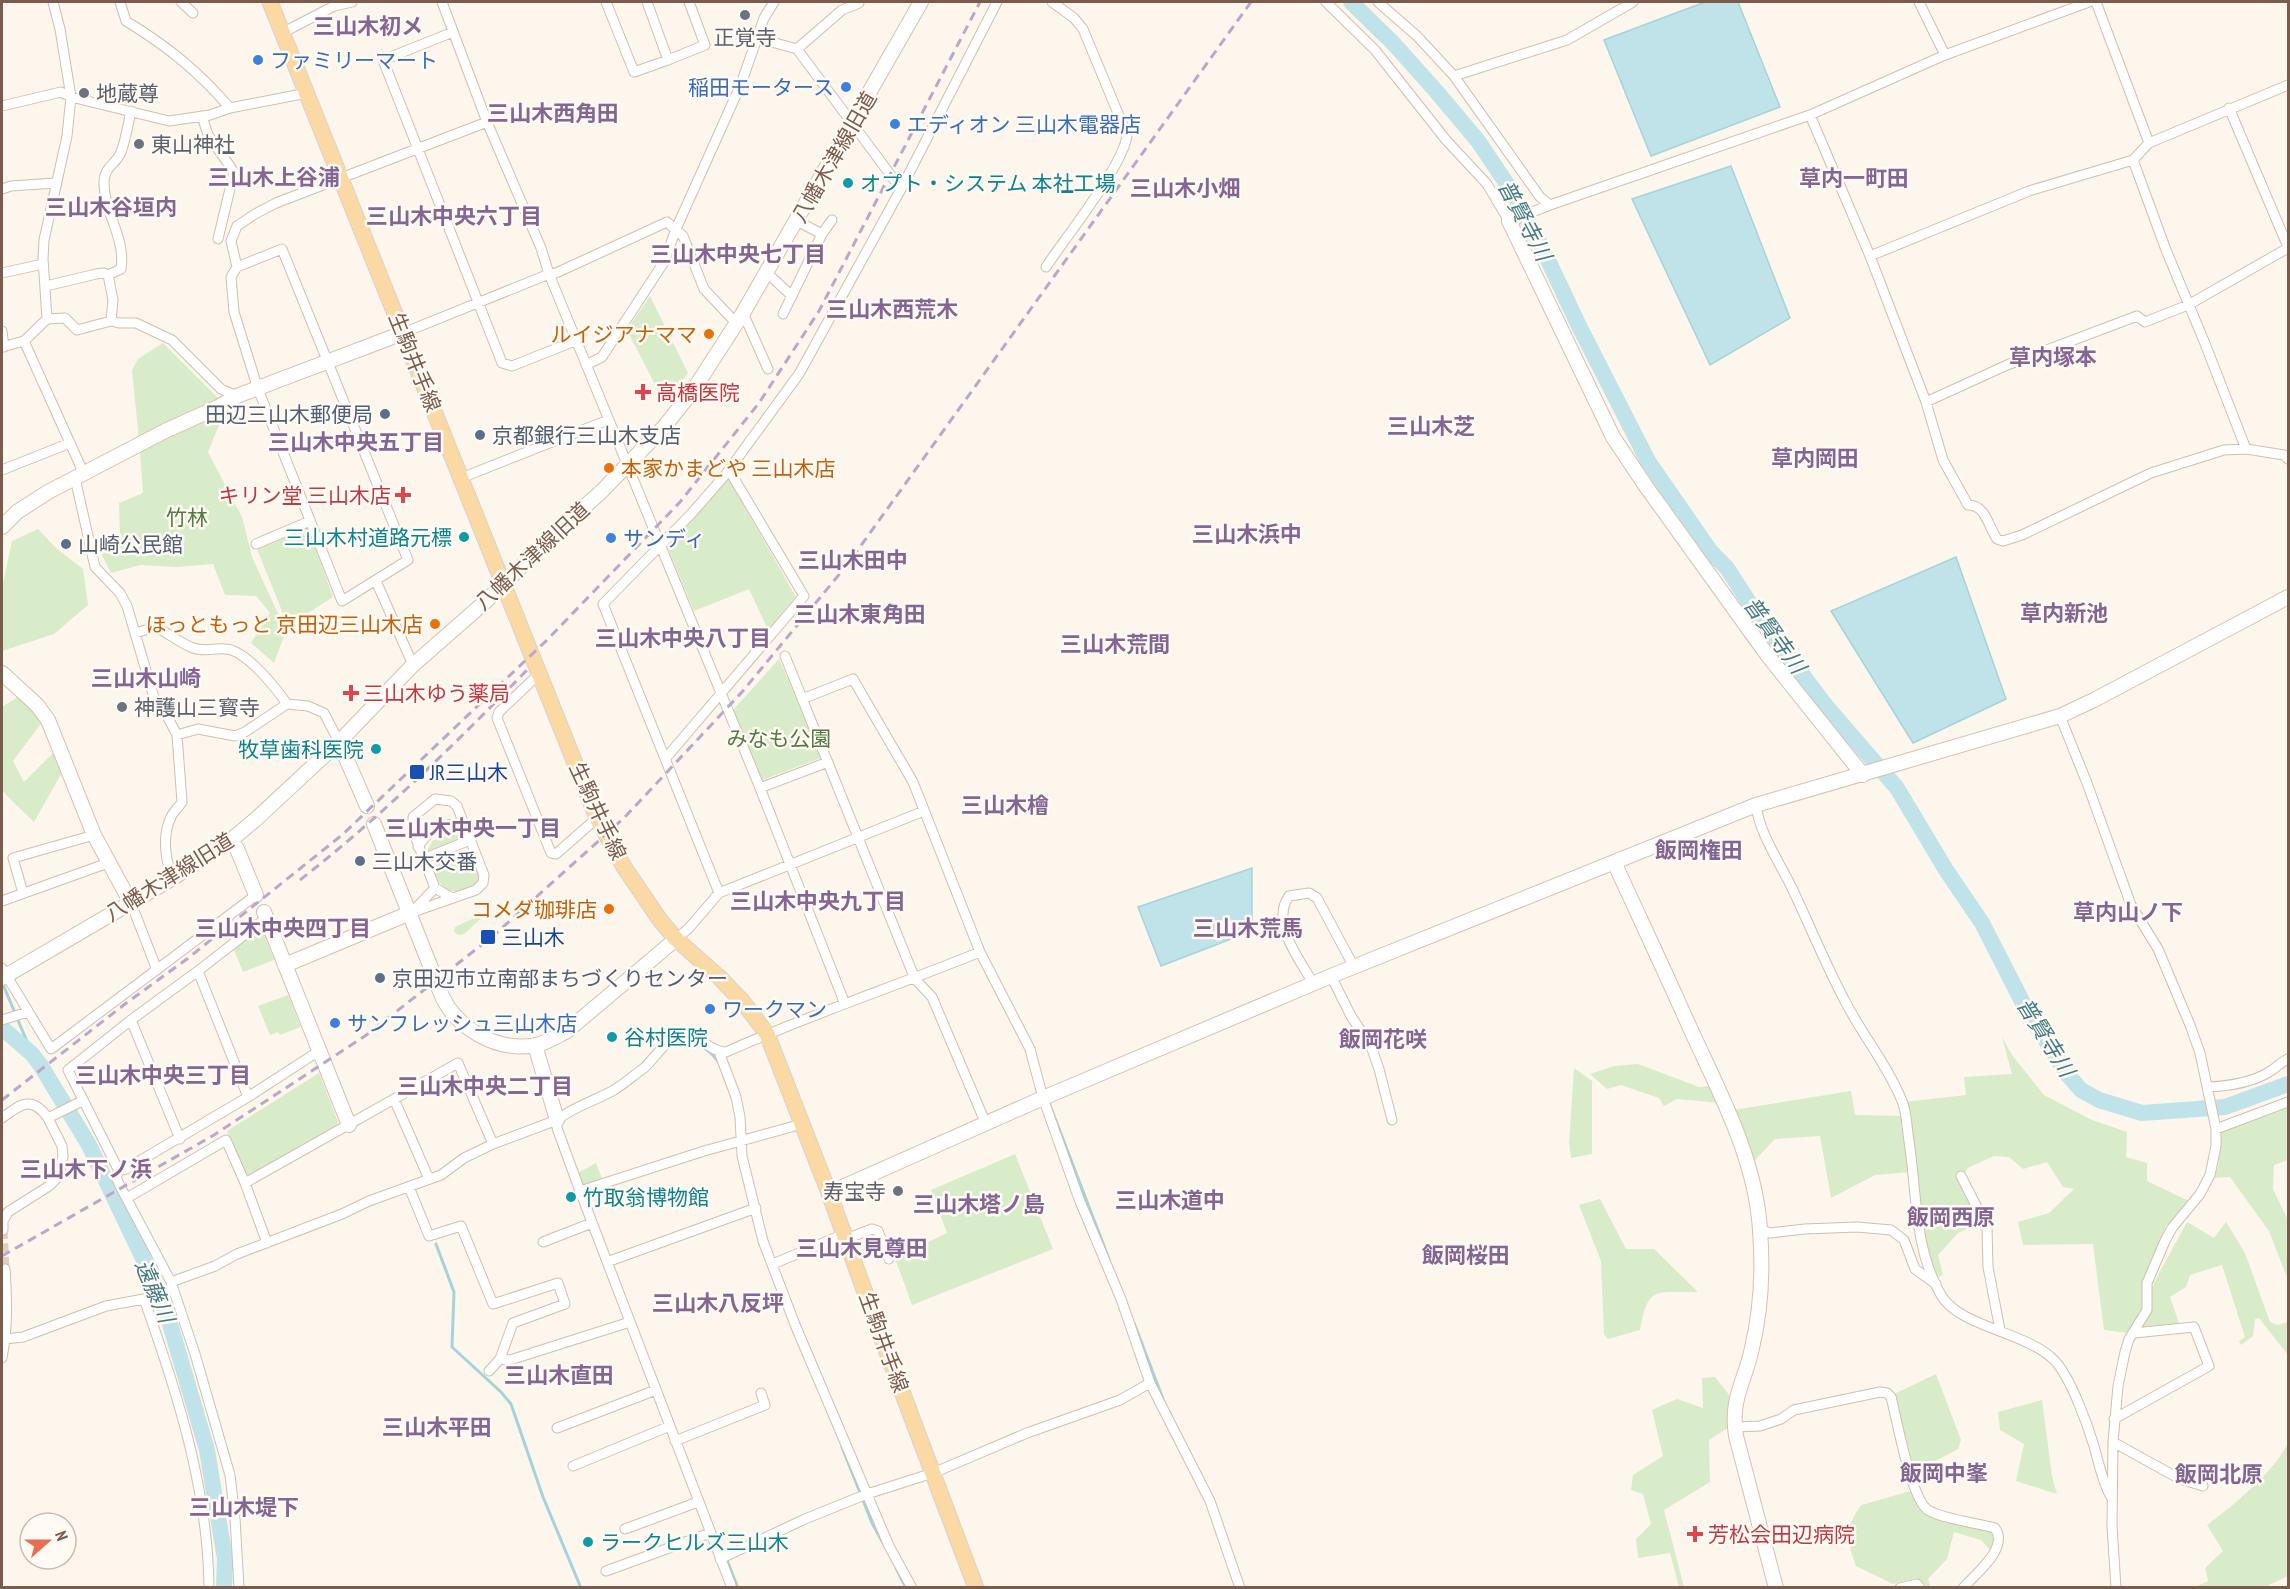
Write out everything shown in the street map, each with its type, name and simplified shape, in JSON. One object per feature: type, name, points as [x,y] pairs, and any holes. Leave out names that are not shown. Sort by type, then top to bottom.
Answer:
[{"type":"main road","name":"生駒井手線","points":[[270,2],[597,818],[642,896],[676,939],[719,977],[767,1034],[976,1587]]},
{"type":"street","points":[[48,319],[43,264],[44,240],[66,136],[71,97],[54,2]]},
{"type":"street","points":[[120,2],[126,21],[162,43],[204,78],[230,108]]},
{"type":"street","points":[[181,2],[193,12]]},
{"type":"street","points":[[282,33],[334,6],[351,2]]},
{"type":"street","points":[[442,2],[486,122],[541,248],[575,341],[662,545],[845,1004]]},
{"type":"street","points":[[606,2],[634,72],[705,45],[689,2]]},
{"type":"street","points":[[647,2],[668,60]]},
{"type":"street","points":[[586,365],[603,357],[664,262],[676,229],[737,94],[764,18],[774,2]]},
{"type":"street","points":[[835,2],[842,10]]},
{"type":"street","name":"八幡木津線旧道","points":[[3,974],[131,903],[231,840],[339,742],[413,665],[503,584],[627,466],[664,427],[694,389],[740,319],[921,2]]},
{"type":"street","points":[[719,893],[603,604],[662,545],[729,470],[799,374],[901,189],[997,2]]},
{"type":"street","points":[[1046,267],[1126,147],[1127,135],[1083,29],[1074,18],[1052,2]]},
{"type":"street","points":[[1326,2],[1375,50],[1446,140],[1486,184],[1511,220],[1613,437],[1768,656],[1867,773]]},
{"type":"street","points":[[1378,2],[1418,36],[1454,76],[1545,207]]},
{"type":"street","points":[[1454,76],[1567,40],[1634,2]]},
{"type":"street","points":[[1919,2],[1945,55]]},
{"type":"street","points":[[1511,220],[1810,115],[1945,55],[2089,2]]},
{"type":"street","points":[[2096,2],[2149,143]]},
{"type":"street","points":[[797,49],[842,10],[859,3]]},
{"type":"street","points":[[453,32],[383,60],[478,303],[502,363],[512,366],[575,341]]},
{"type":"street","points":[[757,38],[797,49],[901,189]]},
{"type":"street","points":[[1870,256],[2029,191],[2133,160],[2149,143],[2289,85]]},
{"type":"street","points":[[2,105],[61,92],[71,97],[169,121],[307,93]]},
{"type":"street","points":[[1926,402],[2007,365],[2116,323],[2137,316],[2145,322],[2188,305],[2289,247],[2229,108]]},
{"type":"street","points":[[46,286],[96,274],[108,275],[121,269],[119,236],[105,202],[104,181],[107,170],[121,153],[131,111]]},
{"type":"street","points":[[1810,115],[1870,256],[1926,402],[1943,460],[1968,505],[1982,509],[1997,539],[2003,541],[2022,535],[2151,473],[2224,450],[2246,449],[2284,454],[2289,459]]},
{"type":"street","points":[[202,116],[208,135],[234,172],[218,239]]},
{"type":"street","points":[[237,267],[231,241],[237,226],[276,203],[486,122]]},
{"type":"street","points":[[2133,160],[2246,449]]},
{"type":"street","points":[[2,189],[11,186],[56,183]]},
{"type":"street","points":[[783,314],[822,234],[832,220]]},
{"type":"street","points":[[797,221],[822,234]]},
{"type":"street","points":[[2,527],[17,512],[80,476],[237,396],[556,273],[668,222],[683,236],[704,289],[740,319],[768,369]]},
{"type":"street","points":[[282,249],[408,560],[342,601],[258,389],[234,312],[231,277],[237,267],[282,249]]},
{"type":"street","points":[[2,273],[43,264]]},
{"type":"street","points":[[767,273],[792,296]]},
{"type":"street","points":[[108,275],[113,300],[111,321]]},
{"type":"street","points":[[2,331],[2,347],[24,341],[48,319],[65,318],[77,330],[111,321],[119,324],[136,323],[166,337],[221,389],[237,396]]},
{"type":"street","points":[[24,341],[70,443],[80,476],[95,567],[120,593],[127,606],[158,711],[166,714],[177,735],[182,802],[170,818],[166,846],[169,869],[173,878]]},
{"type":"street","points":[[461,478],[608,420]]},
{"type":"street","points":[[2,470],[70,443]]},
{"type":"street","points":[[666,759],[804,596],[729,470]]},
{"type":"street","points":[[256,544],[310,521]]},
{"type":"street","points":[[376,581],[413,665]]},
{"type":"street","points":[[829,1193],[1043,1098],[1313,983],[1756,805],[2060,716],[2289,597]]},
{"type":"street","points":[[135,633],[156,627],[204,651],[228,648],[245,658],[266,678],[287,704]]},
{"type":"street","points":[[785,656],[915,979],[932,997],[986,1124]]},
{"type":"street","points":[[2,673],[37,705],[48,720],[94,835],[108,863],[128,894],[157,970]]},
{"type":"street","points":[[539,674],[499,711],[497,718],[551,853],[556,854],[597,818]]},
{"type":"street","points":[[802,699],[853,679],[913,782],[980,952],[1030,1049],[1043,1098],[1079,1199],[1121,1299],[1150,1383],[1210,1502],[1240,1587]]},
{"type":"street","points":[[177,735],[198,729],[235,736],[245,732],[287,704],[308,706],[324,713],[367,806]]},
{"type":"street","points":[[2060,716],[2131,905],[2158,949],[2190,1025],[2200,1053],[2216,1126],[2216,1146],[2210,1175],[2200,1194],[2172,1228],[2165,1241],[2147,1283],[2146,1310],[2129,1339],[2125,1352],[2114,1419],[2113,1442],[2112,1526],[2115,1587]]},
{"type":"street","points":[[760,788],[828,762]]},
{"type":"street","points":[[285,965],[476,890],[483,883],[484,876],[457,806],[451,801],[435,799],[413,817],[412,831],[435,888],[452,898]]},
{"type":"street","points":[[1756,805],[1757,813],[1772,847],[1830,971],[1903,1103],[1924,1256],[1942,1297],[1954,1310],[2000,1330],[2053,1358],[2069,1384],[2093,1444],[2100,1472],[2113,1499]]},
{"type":"street","points":[[439,989],[454,1016],[474,1033],[512,1046],[535,1045],[549,1041],[567,1031],[689,928],[719,893],[924,811]]},
{"type":"street","points":[[418,847],[428,832],[451,823],[465,825]]},
{"type":"street","points":[[374,824],[431,968]]},
{"type":"street","points":[[23,893],[13,858],[94,835]]},
{"type":"street","points":[[3,974],[51,1049],[256,895],[231,840]]},
{"type":"street","points":[[423,859],[471,840]]},
{"type":"street","points":[[1614,862],[1731,1117],[1745,1153],[1760,1229],[1758,1324],[1752,1352],[1735,1404],[1734,1426],[1776,1587]]},
{"type":"street","points":[[2,901],[108,863]]},
{"type":"street","points":[[410,914],[435,888]]},
{"type":"street","points":[[1313,983],[1284,932],[1285,903],[1289,896],[1309,893],[1317,898],[1354,967]]},
{"type":"street","points":[[119,1171],[68,1070],[198,971],[265,915],[349,1125]]},
{"type":"street","points":[[719,1052],[726,1052],[980,952]]},
{"type":"street","points":[[198,971],[248,1097]]},
{"type":"street","points":[[1331,976],[1351,1016],[1371,1046],[1392,1120]]},
{"type":"street","points":[[2,1019],[28,1012]]},
{"type":"street","points":[[131,1020],[180,1139]]},
{"type":"street","points":[[5,1339],[23,1337],[106,1306],[146,1298],[237,1254],[441,1175],[464,1158],[493,1144],[557,1120],[565,1113],[615,1089],[646,1066],[675,1036],[684,1034],[701,1039],[719,1052],[741,1117],[742,1156],[763,1240],[796,1327],[889,1546],[912,1587]]},
{"type":"street","points":[[535,1045],[557,1120],[557,1128],[732,1587]]},
{"type":"street","points":[[239,1587],[230,1475],[195,1354],[170,1287],[116,1177],[119,1171],[180,1139],[319,1051]]},
{"type":"street","points":[[2209,1090],[2252,1080],[2268,1073],[2289,1059]]},
{"type":"street","points":[[245,1183],[458,1063],[493,1144]]},
{"type":"street","points":[[394,1099],[429,1179]]},
{"type":"street","points":[[48,1118],[82,1101]]},
{"type":"street","points":[[2216,1126],[2289,1102]]},
{"type":"street","points":[[2,1118],[20,1106],[30,1103],[41,1107],[62,1146],[63,1156],[59,1176],[49,1186],[8,1212],[3,1221],[3,1230]]},
{"type":"street","points":[[580,1191],[704,1151],[802,1124]]},
{"type":"street","points":[[127,1198],[226,1140],[267,1243]]},
{"type":"street","points":[[1961,1176],[1987,1227],[1988,1267],[2000,1330]]},
{"type":"street","points":[[409,1187],[429,1236],[461,1226],[493,1304],[558,1283],[565,1304],[513,1323],[500,1359],[489,1371]]},
{"type":"street","points":[[607,1262],[756,1208]]},
{"type":"street","points":[[543,1242],[592,1223]]},
{"type":"street","points":[[1760,1229],[1770,1233],[1857,1227],[1891,1230],[1904,1240],[1915,1269],[1936,1284]]},
{"type":"street","points":[[773,1264],[845,1236],[872,1229],[878,1231],[889,1259]]},
{"type":"street","points":[[2,1271],[5,1269],[7,1302],[2,1358]]},
{"type":"street","points":[[146,1298],[168,1366],[199,1486],[208,1547],[209,1587]]},
{"type":"street","points":[[500,1359],[510,1360],[630,1322]]},
{"type":"street","points":[[2114,1419],[2209,1366],[2194,1327],[2134,1333]]},
{"type":"street","points":[[720,1559],[805,1519],[867,1494],[933,1473],[1027,1433],[1120,1400],[1150,1383]]},
{"type":"street","points":[[557,1428],[656,1390]]},
{"type":"street","points":[[1734,1426],[1760,1426],[1781,1419],[1794,1410],[1880,1392],[1887,1393],[1891,1397],[1913,1485],[1922,1505],[1935,1513],[1998,1530],[1999,1538],[1994,1553],[1963,1587]]},
{"type":"street","points":[[675,1442],[765,1405],[761,1394]]},
{"type":"street","points":[[573,1466],[670,1426]]},
{"type":"street","points":[[2113,1442],[2185,1482],[2203,1486]]},
{"type":"street","points":[[625,1529],[698,1502]]},
{"type":"street","points":[[606,1571],[710,1533]]},
{"type":"street","points":[[1900,1587],[1917,1584],[1920,1587]]},
{"type":"green space","points":[[650,296],[688,373],[665,404],[627,330]]},
{"type":"green space","points":[[163,343],[220,400],[139,440],[132,370],[138,359]]},
{"type":"green space","name":"竹林","points":[[226,408],[208,452],[242,517],[252,557],[286,631],[274,663],[251,643],[270,613],[256,596],[225,595],[213,564],[176,567],[140,565],[111,573],[97,546],[120,535],[119,503],[143,493],[140,451]]},
{"type":"green space","points":[[726,474],[796,597],[768,630],[749,589],[694,611],[665,541]]},
{"type":"green space","points":[[308,527],[333,597],[288,626],[257,549]]},
{"type":"green space","points":[[38,529],[56,548],[83,569],[88,605],[54,634],[2,651],[2,588],[12,541]]},
{"type":"green space","name":"みなも公園","points":[[779,659],[823,757],[762,780],[733,710]]},
{"type":"green space","points":[[19,696],[43,721],[13,761],[24,782],[54,752],[63,771],[34,822],[2,791],[2,707]]},
{"type":"green space","points":[[459,832],[465,837],[427,852],[432,841]]},
{"type":"green space","points":[[469,851],[479,872],[479,878],[472,887],[462,891],[451,891],[440,883],[433,868],[434,865]]},
{"type":"green space","points":[[485,913],[464,934],[459,935],[454,932],[455,927]]},
{"type":"green space","points":[[258,929],[263,931],[274,960],[243,972],[233,947]]},
{"type":"green space","points":[[288,995],[301,1027],[280,1035],[278,1032],[270,1035],[258,1006]]},
{"type":"green space","points":[[2002,1037],[2012,1055],[2044,1095],[2092,1120],[2127,1132],[2126,1157],[2147,1163],[2147,1181],[2191,1202],[2167,1225],[2142,1283],[2142,1309],[2128,1333],[2104,1330],[2093,1244],[2023,1245],[2018,1222],[2049,1213],[2074,1189],[2063,1187],[2047,1162],[2023,1169],[2009,1157],[1994,1156],[1968,1168],[1959,1183],[1979,1224],[1958,1233],[1938,1255],[1943,1275],[1936,1278],[1926,1255],[1904,1102],[1966,1095],[1964,1077],[2012,1074]]},
{"type":"green space","points":[[1638,1064],[1699,1087],[1713,1086],[1721,1103],[1677,1099],[1664,1106],[1659,1098],[1621,1085],[1607,1089],[1590,1074],[1614,1066]]},
{"type":"green space","points":[[1574,1068],[1592,1081],[1592,1154],[1571,1158],[1569,1143]]},
{"type":"green space","points":[[319,1073],[338,1122],[336,1128],[250,1177],[243,1175],[227,1131]]},
{"type":"green space","points":[[1851,1091],[1855,1115],[1902,1116],[1910,1172],[1875,1175],[1831,1198],[1820,1136],[1775,1139],[1753,1162],[1750,1145],[1733,1110]]},
{"type":"green space","points":[[2288,1106],[2288,1160],[2274,1165],[2273,1189],[2288,1220],[2288,1280],[2269,1231],[2230,1177],[2213,1178],[2218,1167],[2221,1130]]},
{"type":"green space","points":[[1015,1154],[1053,1249],[912,1305],[895,1258],[947,1233],[931,1190]]},
{"type":"green space","points":[[596,1163],[603,1181],[582,1188],[578,1173]]},
{"type":"green space","points":[[1600,1199],[1626,1249],[1654,1249],[1698,1292],[1656,1294],[1647,1305],[1640,1330],[1608,1339],[1604,1334],[1601,1261],[1579,1205]]},
{"type":"green space","points":[[2187,1222],[2214,1238],[2226,1222],[2245,1253],[2270,1322],[2277,1325],[2288,1322],[2288,1355],[2259,1318],[2255,1319],[2253,1336],[2241,1345],[2239,1341],[2245,1337],[2222,1265],[2190,1275],[2186,1287],[2170,1297],[2180,1326],[2141,1329],[2151,1309],[2151,1288]]},
{"type":"green space","points":[[1936,1374],[1961,1440],[1958,1449],[1915,1472],[1894,1394]]},
{"type":"green space","points":[[1715,1377],[1730,1396],[1729,1427],[1709,1440],[1710,1482],[1664,1510],[1684,1587],[1679,1587],[1670,1553],[1638,1558],[1636,1539],[1651,1524],[1643,1494],[1631,1490],[1633,1475],[1663,1456],[1652,1410],[1677,1399],[1703,1408],[1702,1378]]},
{"type":"green space","points":[[2042,1400],[2052,1476],[2057,1494],[2016,1481],[2024,1444],[2000,1430],[1998,1412]]},
{"type":"green space","points":[[2288,1443],[2288,1576],[2265,1587],[2195,1587],[2208,1581],[2205,1568],[2223,1551],[2207,1525],[2263,1477]]},
{"type":"green space","points":[[1911,1491],[1924,1511],[1992,1532],[1995,1539],[1992,1552],[1981,1540],[1954,1532],[1947,1559],[1928,1579],[1931,1588],[1917,1578],[1893,1584],[1856,1566],[1848,1534],[1861,1505]]},
{"type":"water","points":[[1705,2],[1738,2],[1780,107],[1651,156],[1604,40]]},
{"type":"water","points":[[1731,166],[1790,318],[1710,365],[1632,199]]},
{"type":"water","points":[[1956,557],[2006,699],[1913,743],[1831,611]]},
{"type":"water","points":[[1252,868],[1252,931],[1161,966],[1138,907]]},
{"type":"waterway","name":"普賢寺川","points":[[1351,2],[1393,43],[1436,91],[1478,141],[1511,190],[1540,243],[1579,326],[1648,461],[1711,552],[1727,568],[1754,610],[1826,706],[1897,788],[1946,870],[1982,923],[2026,1009],[2067,1074],[2081,1090],[2099,1100],[2142,1113],[2225,1107],[2288,1084]]},
{"type":"waterway","points":[[2,982],[33,1056]]},
{"type":"waterway","name":"遠藤川","points":[[2,1028],[32,1054],[41,1066],[89,1145],[150,1273],[168,1317],[207,1450],[225,1559],[224,1588]]},
{"type":"waterway","points":[[681,1041],[692,1042],[703,1047],[719,1063]]},
{"type":"waterway","points":[[1048,1100],[1109,1259]]},
{"type":"waterway","points":[[436,1244],[454,1292],[452,1347],[511,1404],[543,1497],[581,1588]]},
{"type":"waterway","points":[[1134,1323],[1165,1404]]},
{"type":"waterway","points":[[842,1447],[872,1523],[883,1543]]},
{"type":"waterway","points":[[727,1560],[738,1588]]},
{"type":"waterway","points":[[896,1568],[906,1588]]},
{"type":"tunnel","points":[[431,968],[439,989]]},
{"type":"tunnel","points":[[3,1230],[5,1269]]},
{"type":"railway","points":[[2,1100],[187,959],[342,835],[547,640],[680,502],[759,403],[819,311],[980,2]]},
{"type":"railway","points":[[2,1256],[214,1135],[365,1036],[493,936],[624,818],[742,692],[847,565],[1251,2]]},
{"type":"railway","points":[[300,880],[360,831],[417,779],[527,670]]},
{"type":"place","name":"正覚寺","points":[[745,15]]},
{"type":"place","name":"ファミリーマート","points":[[258,60]]},
{"type":"place","name":"稲田モータース","points":[[846,87]]},
{"type":"place","name":"地蔵尊","points":[[84,93]]},
{"type":"place","name":"エディオン 三山木電器店","points":[[895,124]]},
{"type":"place","name":"東山神社","points":[[139,144]]},
{"type":"place","name":"オプト・システム 本社工場","points":[[848,183]]},
{"type":"place","name":"ルイジアナママ","points":[[709,334]]},
{"type":"place","name":"高橋医院","points":[[643,392]]},
{"type":"place","name":"田辺三山木郵便局","points":[[385,414]]},
{"type":"place","name":"京都銀行三山木支店","points":[[480,435]]},
{"type":"place","name":"本家かまどや 三山木店","points":[[609,468]]},
{"type":"place","name":"キリン堂 三山木店","points":[[403,495]]},
{"type":"place","name":"三山木村道路元標","points":[[464,537]]},
{"type":"place","name":"サンディ","points":[[611,538]]},
{"type":"place","name":"山崎公民館","points":[[66,544]]},
{"type":"place","name":"ほっともっと 京田辺三山木店","points":[[435,624]]},
{"type":"place","name":"三山木ゆう薬局","points":[[351,693]]},
{"type":"place","name":"神護山三寳寺","points":[[122,707]]},
{"type":"place","name":"牧草歯科医院","points":[[376,749]]},
{"type":"place","name":"JR三山木","points":[[417,772]]},
{"type":"place","name":"三山木交番","points":[[360,861]]},
{"type":"place","name":"コメダ珈琲店","points":[[609,909]]},
{"type":"place","name":"三山木","points":[[488,937]]},
{"type":"place","name":"京田辺市立南部まちづくりセンター","points":[[380,978]]},
{"type":"place","name":"ワークマン","points":[[710,1009]]},
{"type":"place","name":"サンフレッシュ三山木店","points":[[335,1023]]},
{"type":"place","name":"谷村医院","points":[[612,1037]]},
{"type":"place","name":"寿宝寺","points":[[898,1191]]},
{"type":"place","name":"竹取翁博物館","points":[[571,1197]]},
{"type":"place","name":"芳松会田辺病院","points":[[1695,1534]]},
{"type":"place","name":"ラークヒルズ三山木","points":[[588,1542]]},
{"type":"district","name":"三山木初メ","points":[[368,26]]},
{"type":"district","name":"三山木西角田","points":[[553,113]]},
{"type":"district","name":"三山木上谷浦","points":[[274,177]]},
{"type":"district","name":"草内一町田","points":[[1854,178]]},
{"type":"district","name":"三山木小畑","points":[[1185,188]]},
{"type":"district","name":"三山木谷垣内","points":[[111,207]]},
{"type":"district","name":"三山木中央六丁目","points":[[454,216]]},
{"type":"district","name":"三山木中央七丁目","points":[[738,254]]},
{"type":"district","name":"三山木西荒木","points":[[892,309]]},
{"type":"district","name":"草内塚本","points":[[2053,357]]},
{"type":"district","name":"三山木芝","points":[[1431,426]]},
{"type":"district","name":"三山木中央五丁目","points":[[356,442]]},
{"type":"district","name":"草内岡田","points":[[1815,458]]},
{"type":"district","name":"三山木浜中","points":[[1247,534]]},
{"type":"district","name":"三山木田中","points":[[853,560]]},
{"type":"district","name":"草内新池","points":[[2064,613]]},
{"type":"district","name":"三山木東角田","points":[[860,614]]},
{"type":"district","name":"三山木中央八丁目","points":[[683,638]]},
{"type":"district","name":"三山木荒間","points":[[1115,644]]},
{"type":"district","name":"三山木山崎","points":[[146,678]]},
{"type":"district","name":"三山木檜","points":[[1005,805]]},
{"type":"district","name":"三山木中央一丁目","points":[[473,828]]},
{"type":"district","name":"飯岡権田","points":[[1699,850]]},
{"type":"district","name":"三山木中央九丁目","points":[[818,901]]},
{"type":"district","name":"草内山ノ下","points":[[2128,912]]},
{"type":"district","name":"三山木中央四丁目","points":[[283,928]]},
{"type":"district","name":"三山木荒馬","points":[[1248,928]]},
{"type":"district","name":"飯岡花咲","points":[[1383,1039]]},
{"type":"district","name":"三山木中央三丁目","points":[[163,1075]]},
{"type":"district","name":"三山木中央二丁目","points":[[485,1086]]},
{"type":"district","name":"三山木下ノ浜","points":[[86,1169]]},
{"type":"district","name":"三山木道中","points":[[1170,1200]]},
{"type":"district","name":"三山木塔ノ島","points":[[979,1204]]},
{"type":"district","name":"飯岡西原","points":[[1951,1217]]},
{"type":"district","name":"三山木見尊田","points":[[862,1248]]},
{"type":"district","name":"飯岡桜田","points":[[1466,1255]]},
{"type":"district","name":"三山木八反坪","points":[[718,1303]]},
{"type":"district","name":"三山木直田","points":[[559,1375]]},
{"type":"district","name":"三山木平田","points":[[437,1427]]},
{"type":"district","name":"飯岡中峯","points":[[1944,1473]]},
{"type":"district","name":"飯岡北原","points":[[2219,1474]]},
{"type":"district","name":"三山木堤下","points":[[244,1507]]}]
